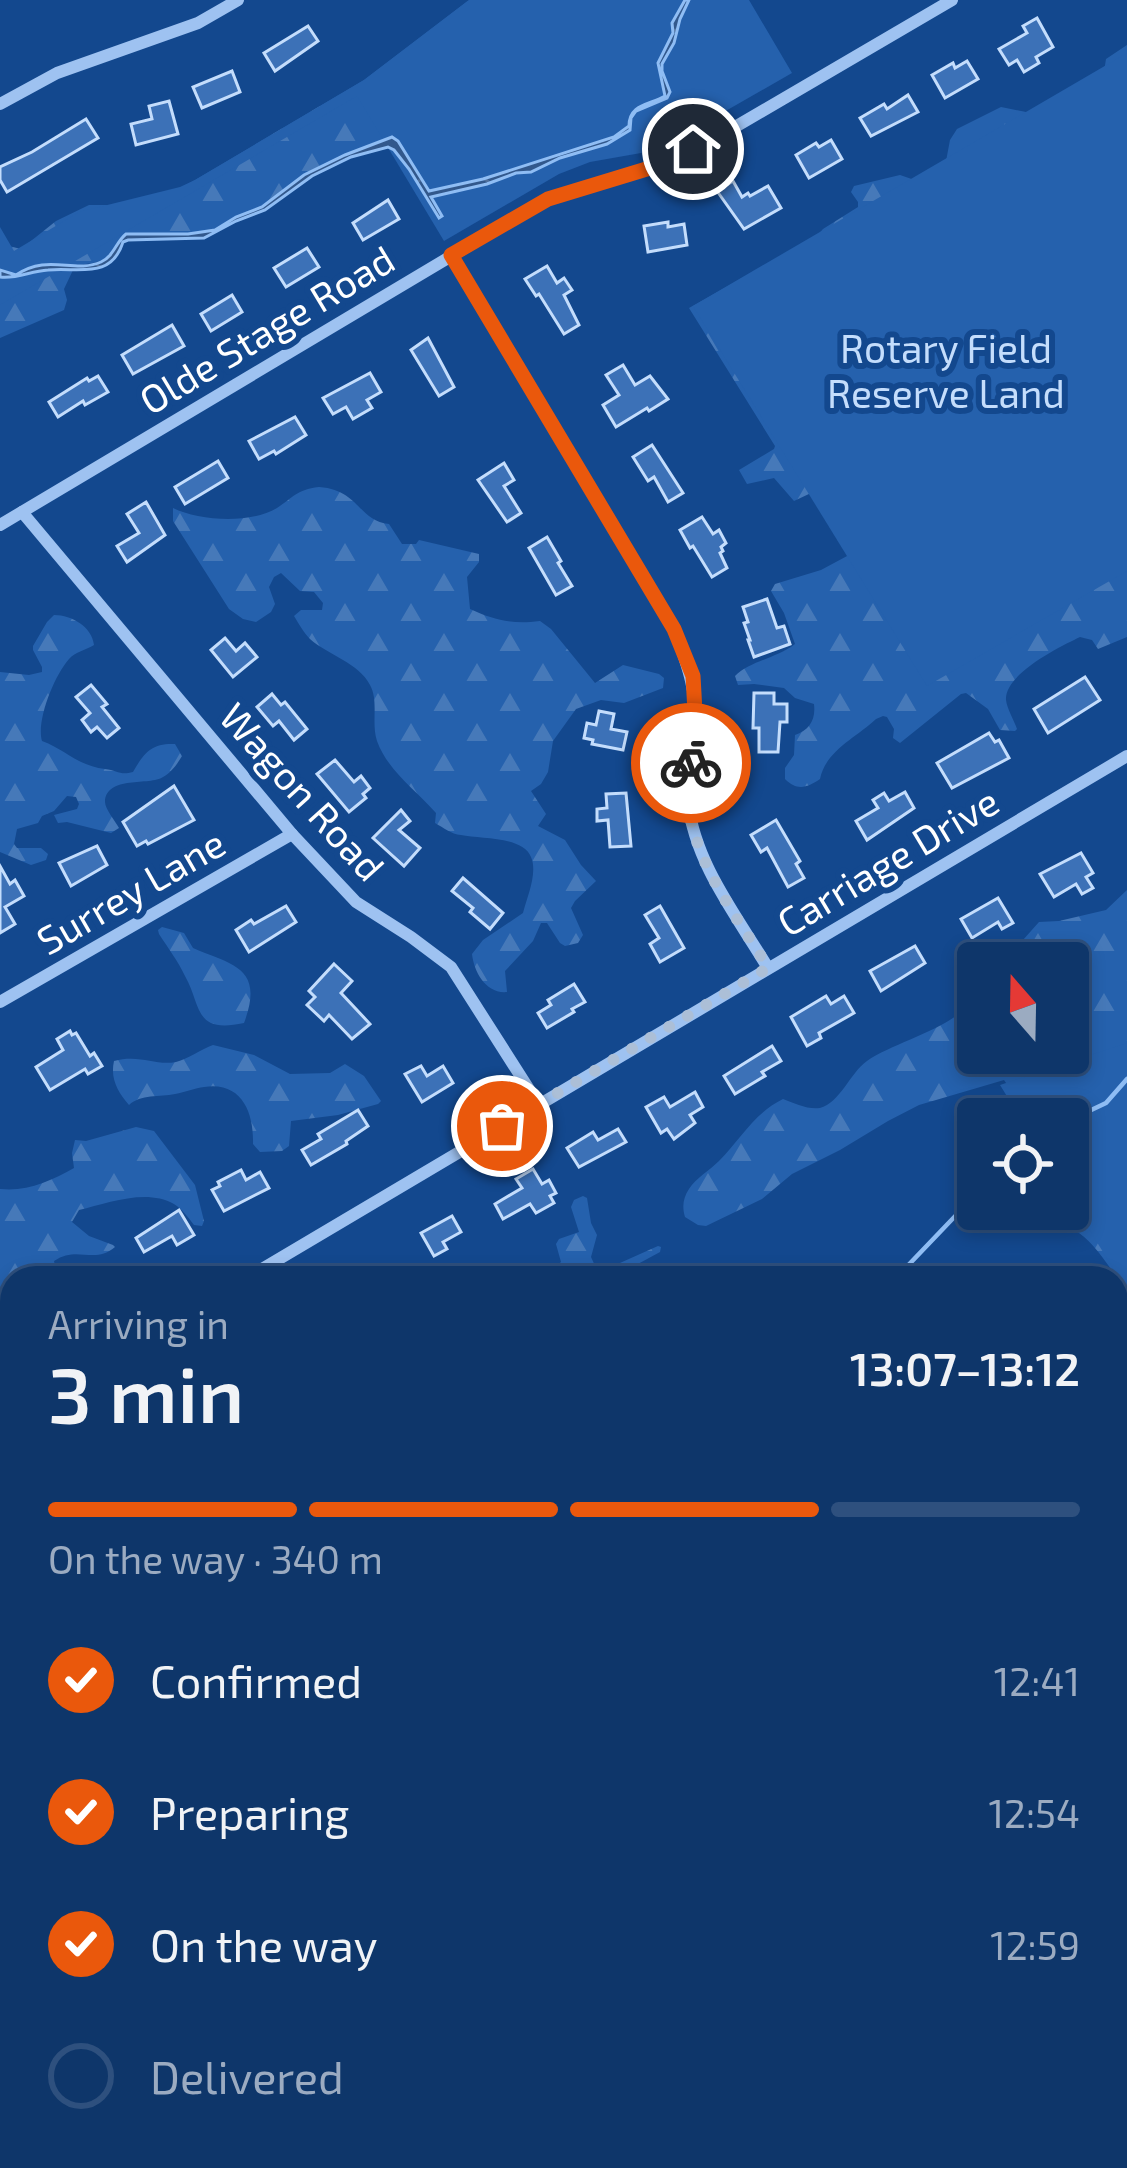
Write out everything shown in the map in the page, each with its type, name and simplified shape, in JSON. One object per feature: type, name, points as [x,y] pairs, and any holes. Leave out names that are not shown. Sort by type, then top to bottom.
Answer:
[{"type":"street","points":[[0,104],[57,73],[198,23],[238,0]]},
{"type":"street","name":"Olde Stage Road","points":[[0,525],[548,199],[663,164],[952,0]]},
{"type":"street","points":[[451,255],[674,629],[693,676],[696,730],[687,796],[695,841],[768,968]]},
{"type":"street","name":"Wagon Road","points":[[22,512],[292,834],[356,902],[452,967],[539,1105]]},
{"type":"street","name":"Carriage Drive","points":[[268,1266],[1127,756]]},
{"type":"street","name":"Surrey Lane","points":[[0,1002],[292,834]]},
{"type":"green space","points":[[469,0],[392,138],[304,175],[262,207],[215,230],[126,234],[108,257],[82,264],[28,266],[0,238],[21,249],[56,221],[89,205],[167,195],[364,80]]},
{"type":"green space","points":[[469,0],[749,0],[792,73],[668,144],[559,174],[444,241],[357,96],[0,305],[0,227],[14,251],[79,212],[195,180],[364,80]]},
{"type":"green space","name":"Rotary Field Reserve Land","points":[[1127,45],[1127,637],[1098,649],[1092,640],[1080,637],[1024,671],[1014,680],[1006,700],[1015,731],[1000,730],[988,709],[961,694],[900,743],[893,738],[887,717],[876,719],[835,752],[820,779],[798,787],[785,779],[785,768],[794,755],[795,735],[813,720],[814,704],[795,698],[784,688],[738,685],[735,676],[795,644],[771,591],[775,584],[821,570],[849,555],[811,493],[794,501],[774,478],[747,484],[739,470],[775,446],[689,308],[817,236],[858,207],[851,192],[854,186],[900,175],[926,184],[944,172],[957,129],[1001,107],[1031,113],[1104,72],[1106,59]]},
{"type":"green space","name":"Rotary Field Reserve Land","points":[[1127,53],[1127,571],[927,686],[693,306]]},
{"type":"green space","points":[[73,270],[64,289],[64,310],[0,338],[0,277]]},
{"type":"green space","points":[[319,487],[343,494],[371,517],[389,524],[402,544],[419,540],[479,554],[479,562],[467,577],[470,609],[504,621],[540,621],[595,683],[623,665],[664,678],[663,688],[624,703],[601,700],[576,709],[553,741],[548,772],[531,791],[546,814],[538,826],[565,840],[596,881],[571,908],[583,935],[578,943],[565,946],[547,923],[541,923],[533,941],[505,971],[507,992],[482,981],[472,954],[483,940],[523,913],[531,885],[531,857],[519,845],[454,833],[435,823],[436,813],[382,752],[375,734],[373,691],[365,677],[310,639],[294,616],[301,610],[322,610],[323,603],[314,592],[300,591],[281,573],[269,587],[275,604],[271,612],[256,622],[243,619],[229,609],[173,521],[173,508],[210,518],[253,517]]},
{"type":"green space","points":[[54,615],[80,623],[94,645],[71,657],[58,676],[44,711],[42,741],[87,765],[122,773],[133,772],[160,745],[175,744],[182,756],[163,777],[120,785],[107,794],[105,805],[119,828],[111,833],[58,823],[54,815],[77,809],[79,804],[76,797],[67,796],[38,823],[17,829],[17,848],[41,848],[48,854],[46,860],[31,865],[0,852],[0,672],[42,672],[33,646]]},
{"type":"green space","points":[[1127,890],[1127,1266],[1109,1266],[1079,1233],[1044,1230],[1089,1230],[1089,1098],[1027,1098],[1004,1080],[919,1105],[792,1174],[762,1199],[706,1226],[685,1217],[684,1199],[692,1185],[773,1105],[783,1099],[811,1108],[827,1105],[867,1061],[957,1015],[957,1074],[1089,1074],[1089,942],[1019,942],[1039,922],[1106,910]]},
{"type":"green space","points":[[162,927],[184,933],[193,948],[241,971],[250,990],[244,1023],[207,1021],[159,934]]},
{"type":"green space","points":[[1127,1043],[1127,1266],[1112,1266],[1089,1229],[1089,1098],[1008,1098],[1000,1085],[1033,1074],[1089,1074],[1089,1056]]},
{"type":"green space","points":[[213,1045],[254,1055],[290,1074],[330,1073],[345,1064],[364,1076],[381,1101],[338,1115],[291,1121],[289,1146],[260,1152],[253,1144],[248,1111],[228,1089],[217,1086],[145,1097],[129,1105],[116,1085],[114,1061],[176,1062]]},
{"type":"green space","points":[[136,1127],[154,1131],[195,1185],[202,1226],[194,1225],[163,1199],[127,1198],[79,1210],[72,1222],[115,1247],[107,1252],[63,1257],[54,1261],[55,1266],[0,1266],[0,1189],[38,1184],[74,1168],[75,1140]]},
{"type":"green space","points":[[587,1198],[597,1235],[591,1257],[595,1266],[557,1266],[561,1262],[559,1239],[579,1232],[571,1207],[574,1200]]},
{"type":"green space","points":[[658,1246],[660,1252],[634,1266],[613,1266]]},
{"type":"water","points":[[689,0],[674,43],[662,64],[670,92],[667,98],[636,111],[630,130],[607,144],[531,172],[431,197],[439,218],[409,169],[388,147],[351,157],[312,176],[265,210],[204,238],[128,240],[102,267],[0,277],[0,270],[16,275],[39,265],[101,262],[126,234],[215,230],[262,207],[304,175],[392,137],[429,191],[483,179],[614,137],[629,126],[632,113],[636,109],[665,96],[658,63]]},
{"type":"building","points":[[1037,18],[1053,47],[1024,72],[1017,60],[1009,65],[999,49],[1027,33],[1023,26]]},
{"type":"building","points":[[308,26],[318,41],[275,71],[264,53]]},
{"type":"building","points":[[967,61],[978,79],[945,98],[932,75]]},
{"type":"building","points":[[232,71],[240,92],[202,108],[193,87]]},
{"type":"building","points":[[908,95],[918,112],[871,136],[860,118]]},
{"type":"building","points":[[169,101],[178,134],[136,145],[131,124],[152,119],[149,106]]},
{"type":"building","points":[[86,119],[98,138],[7,192],[0,167]]},
{"type":"building","points":[[831,140],[842,159],[809,178],[796,155]]},
{"type":"building","points":[[733,181],[742,197],[768,186],[781,208],[744,229],[717,191]]},
{"type":"building","points":[[388,200],[399,219],[363,240],[353,223]]},
{"type":"building","points":[[668,222],[668,227],[684,224],[687,245],[648,252],[644,226]]},
{"type":"building","points":[[307,248],[319,267],[286,287],[274,268]]},
{"type":"building","points":[[547,266],[557,283],[564,278],[572,290],[564,295],[579,325],[564,334],[525,279]]},
{"type":"building","points":[[232,295],[242,312],[211,331],[201,314]]},
{"type":"building","points":[[172,325],[184,346],[133,374],[122,355]]},
{"type":"building","points":[[428,338],[454,387],[439,396],[411,350]]},
{"type":"building","points":[[623,365],[635,385],[650,376],[668,399],[616,427],[603,405],[619,395],[606,375]]},
{"type":"building","points":[[370,373],[381,392],[367,400],[372,408],[353,419],[346,407],[333,414],[323,398]]},
{"type":"building","points":[[98,376],[108,392],[58,417],[49,402]]},
{"type":"building","points":[[295,417],[306,435],[259,459],[249,441]]},
{"type":"building","points":[[652,445],[683,493],[668,502],[654,477],[648,481],[633,457]]},
{"type":"building","points":[[218,461],[228,478],[185,504],[175,487]]},
{"type":"building","points":[[504,463],[514,480],[504,486],[521,513],[507,522],[478,480]]},
{"type":"building","points":[[146,502],[165,535],[127,562],[117,546],[139,533],[127,514]]},
{"type":"building","points":[[702,517],[713,534],[719,530],[726,543],[720,553],[727,568],[712,577],[680,530]]},
{"type":"building","points":[[547,537],[572,586],[556,595],[529,548]]},
{"type":"building","points":[[767,599],[777,628],[784,626],[790,644],[754,657],[743,607]]},
{"type":"building","points":[[225,638],[236,651],[245,643],[257,657],[233,677],[211,650]]},
{"type":"building","points":[[1085,677],[1100,700],[1048,733],[1034,709]]},
{"type":"building","points":[[91,685],[119,728],[107,738],[97,727],[91,732],[82,720],[90,713],[76,697]]},
{"type":"building","points":[[754,693],[774,693],[774,704],[787,704],[778,752],[759,752],[759,728],[753,728]]},
{"type":"building","points":[[272,694],[307,729],[294,740],[279,721],[273,726],[257,707]]},
{"type":"building","points":[[599,711],[614,714],[611,729],[627,732],[623,750],[584,738],[587,723],[596,725]]},
{"type":"building","points":[[989,733],[1009,758],[952,788],[937,763]]},
{"type":"building","points":[[335,760],[354,782],[361,776],[370,788],[349,812],[317,774]]},
{"type":"building","points":[[174,786],[194,820],[137,846],[123,822]]},
{"type":"building","points":[[905,792],[914,808],[867,840],[856,821],[878,808],[873,800],[884,793],[889,801]]},
{"type":"building","points":[[626,793],[631,846],[610,847],[608,820],[597,821],[597,809],[607,808],[606,794]]},
{"type":"building","points":[[401,810],[410,821],[399,830],[420,848],[404,866],[373,838]]},
{"type":"building","points":[[776,820],[800,861],[796,864],[804,878],[788,887],[767,848],[761,852],[751,835]]},
{"type":"building","points":[[97,846],[107,865],[71,886],[59,863]]},
{"type":"building","points":[[1081,853],[1093,873],[1086,877],[1093,888],[1082,894],[1076,884],[1054,897],[1040,874]]},
{"type":"building","points":[[0,866],[24,896],[5,907],[15,924],[0,933]]},
{"type":"building","points":[[463,878],[503,913],[490,929],[452,891]]},
{"type":"building","points":[[998,898],[1013,923],[1002,929],[998,922],[972,938],[961,919]]},
{"type":"building","points":[[286,906],[296,922],[249,952],[236,930]]},
{"type":"building","points":[[660,906],[684,948],[660,962],[650,944],[659,938],[645,915]]},
{"type":"building","points":[[915,946],[925,963],[881,991],[870,971]]},
{"type":"building","points":[[334,964],[352,981],[341,993],[370,1024],[352,1039],[329,1015],[324,1021],[307,1005],[315,997],[309,991]]},
{"type":"building","points":[[574,984],[585,1002],[547,1028],[538,1013],[551,1005],[548,1000]]},
{"type":"building","points":[[826,996],[831,1004],[844,996],[854,1013],[819,1033],[821,1038],[807,1046],[791,1017]]},
{"type":"building","points":[[70,1031],[102,1066],[88,1074],[85,1069],[50,1090],[36,1067],[63,1050],[57,1039]]},
{"type":"building","points":[[772,1046],[781,1061],[735,1094],[724,1076]]},
{"type":"building","points":[[421,1066],[427,1076],[443,1066],[453,1083],[422,1102],[405,1074]]},
{"type":"building","points":[[695,1092],[703,1107],[690,1115],[695,1123],[674,1139],[667,1129],[661,1133],[646,1107],[664,1097],[670,1107]]},
{"type":"building","points":[[358,1110],[368,1126],[311,1165],[302,1150],[321,1139],[318,1134]]},
{"type":"building","points":[[618,1129],[626,1142],[579,1167],[567,1148],[593,1132],[598,1140]]},
{"type":"building","points":[[533,1169],[542,1184],[549,1180],[556,1193],[550,1196],[554,1203],[536,1213],[530,1204],[503,1219],[495,1204],[522,1188],[516,1179]]},
{"type":"building","points":[[241,1170],[246,1180],[260,1172],[269,1188],[224,1211],[212,1190]]},
{"type":"building","points":[[179,1210],[194,1235],[177,1245],[172,1236],[144,1252],[136,1238]]},
{"type":"building","points":[[452,1216],[461,1232],[443,1242],[447,1249],[434,1256],[421,1233]]},
{"type":"waterway","points":[[1089,1111],[1106,1103],[1127,1079]]},
{"type":"waterway","points":[[907,1266],[957,1214]]},
{"type":"way so far","points":[[502,1126],[768,968],[695,841],[687,796],[691,763]]},
{"type":"route","points":[[691,763],[696,730],[693,676],[674,629],[451,255],[548,199],[663,164],[693,149]]}]
